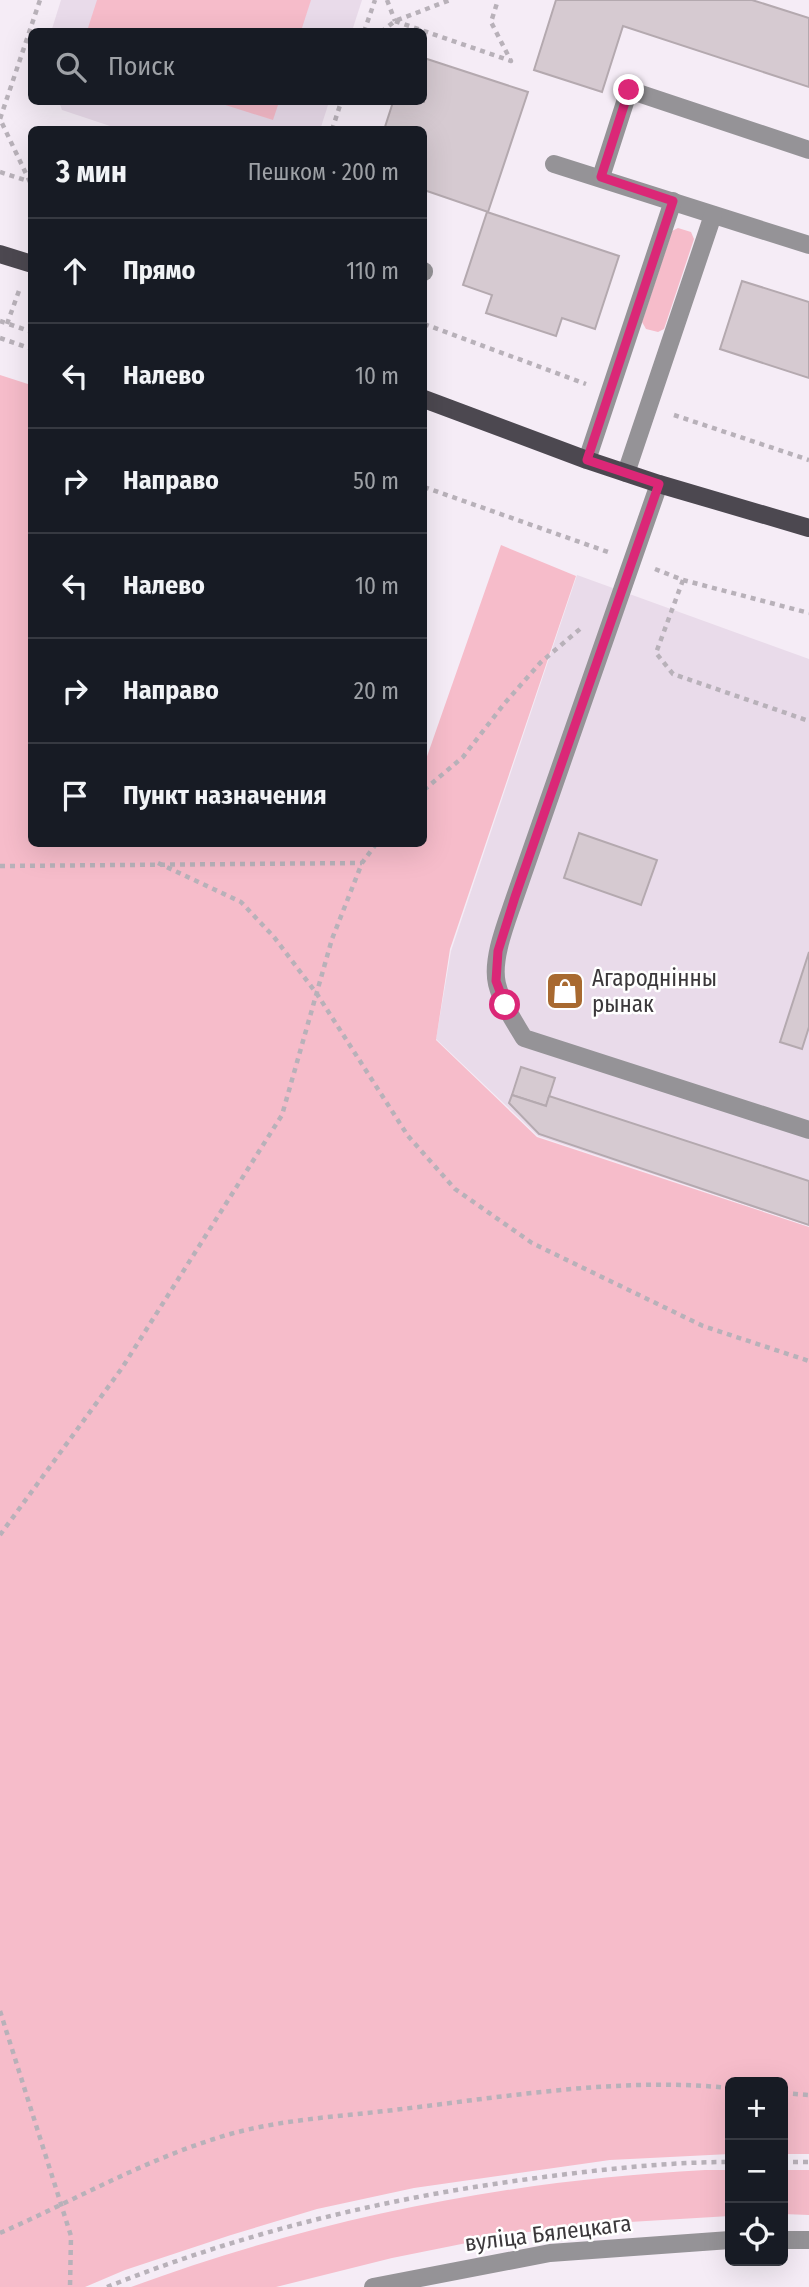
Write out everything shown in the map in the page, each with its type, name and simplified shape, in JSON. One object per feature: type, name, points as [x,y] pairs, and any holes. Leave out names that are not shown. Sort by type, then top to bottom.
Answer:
[{"type":"main road","points":[[0,254],[28,263]]},
{"type":"main road","points":[[427,401],[659,484],[809,528]]},
{"type":"street","points":[[601,177],[629,90],[809,150]]},
{"type":"street","points":[[554,164],[809,245]]},
{"type":"street","points":[[587,460],[673,201]]},
{"type":"street","points":[[626,473],[713,215]]},
{"type":"street","points":[[659,484],[498,951],[496,981],[505,1005],[524,1038],[809,1130]]},
{"type":"street","name":"вуліца Бялецкага","points":[[373,2287],[550,2253],[725,2240]]},
{"type":"street","points":[[788,2240],[809,2240]]},
{"type":"street","points":[[462,2269],[465,2287]]},
{"type":"path","points":[[31,28],[40,0]]},
{"type":"path","points":[[365,28],[374,0]]},
{"type":"path","points":[[387,0],[395,21]]},
{"type":"path","points":[[385,28],[395,21],[450,0]]},
{"type":"path","points":[[427,32],[512,61],[491,22],[498,0]]},
{"type":"path","points":[[395,21],[415,28]]},
{"type":"path","points":[[28,36],[0,119],[28,176]]},
{"type":"path","points":[[333,126],[340,105]]},
{"type":"path","points":[[0,172],[28,181]]},
{"type":"path","points":[[7,324],[28,269]]},
{"type":"path","points":[[0,321],[28,331]]},
{"type":"path","points":[[0,338],[28,348]]},
{"type":"path","points":[[683,579],[656,653],[673,674],[809,721]]},
{"type":"path","points":[[427,787],[463,757],[541,662],[579,629]]},
{"type":"path","points":[[0,1535],[122,1368],[282,1115],[332,939],[362,863],[374,847]]},
{"type":"path","points":[[158,863],[241,902],[274,937],[317,994],[408,1136],[455,1189],[532,1242],[606,1279],[703,1326],[809,1361]]},
{"type":"path","points":[[0,866],[362,863]]},
{"type":"path","points":[[0,2011],[71,2236],[70,2287]]},
{"type":"path","points":[[0,2233],[61,2206],[90,2189],[181,2150],[263,2126],[593,2088],[689,2084],[725,2088]]},
{"type":"path","points":[[788,2093],[809,2097]]},
{"type":"path","points":[[107,2287],[237,2241],[415,2196],[611,2168],[725,2162]]},
{"type":"path","points":[[788,2162],[809,2162]]},
{"type":"shaded area","points":[[61,0],[362,0],[353,28],[52,28]]},
{"type":"shaded area","points":[[97,0],[311,0],[302,28],[88,28]]},
{"type":"shaded area","points":[[60,105],[328,105],[321,126],[110,126],[62,110]]},
{"type":"shaded area","points":[[226,105],[278,105],[273,120]]},
{"type":"shaded area","points":[[678,228],[691,232],[694,239],[664,329],[658,332],[646,329],[642,322],[672,231]]},
{"type":"shaded area","points":[[0,375],[28,384],[28,847],[427,847],[427,756],[501,545],[576,576],[450,949],[436,1040],[537,1137],[809,1227],[809,2154],[788,2154],[788,2077],[725,2077],[725,2154],[610,2160],[414,2188],[317,2209],[125,2270],[85,2287],[0,2287]]},
{"type":"shaded area","points":[[577,575],[809,659],[809,1226],[538,1136],[436,1039],[451,951]]},
{"type":"shaded area","points":[[725,2170],[725,2216],[596,2224],[511,2234],[392,2258],[276,2287],[131,2287],[271,2241],[413,2207],[485,2193],[631,2175]]},
{"type":"shaded area","points":[[788,2170],[809,2170],[809,2215],[788,2214]]},
{"type":"building","points":[[556,0],[752,0],[809,18],[809,87],[623,26],[602,92],[534,70]]},
{"type":"building","points":[[427,59],[528,92],[488,212],[427,191],[427,126],[385,126],[392,105],[427,105]]},
{"type":"building","points":[[487,212],[619,256],[595,329],[562,318],[556,336],[486,313],[492,295],[463,285]]},
{"type":"building","points":[[742,281],[809,302],[809,378],[720,349]]},
{"type":"building","points":[[579,833],[657,860],[641,905],[564,878]]},
{"type":"building","points":[[809,952],[809,1027],[802,1049],[780,1042]]},
{"type":"building","points":[[521,1067],[555,1078],[546,1106],[512,1095]]},
{"type":"building","points":[[512,1095],[546,1106],[549,1096],[809,1181],[809,1225],[539,1134],[509,1103]]},
{"type":"place","name":"Агароднінны рынак","points":[[565,991]]},
{"type":"route","points":[[505,1005],[496,981],[498,951],[659,484],[587,460],[673,201],[601,177],[629,90]]}]
